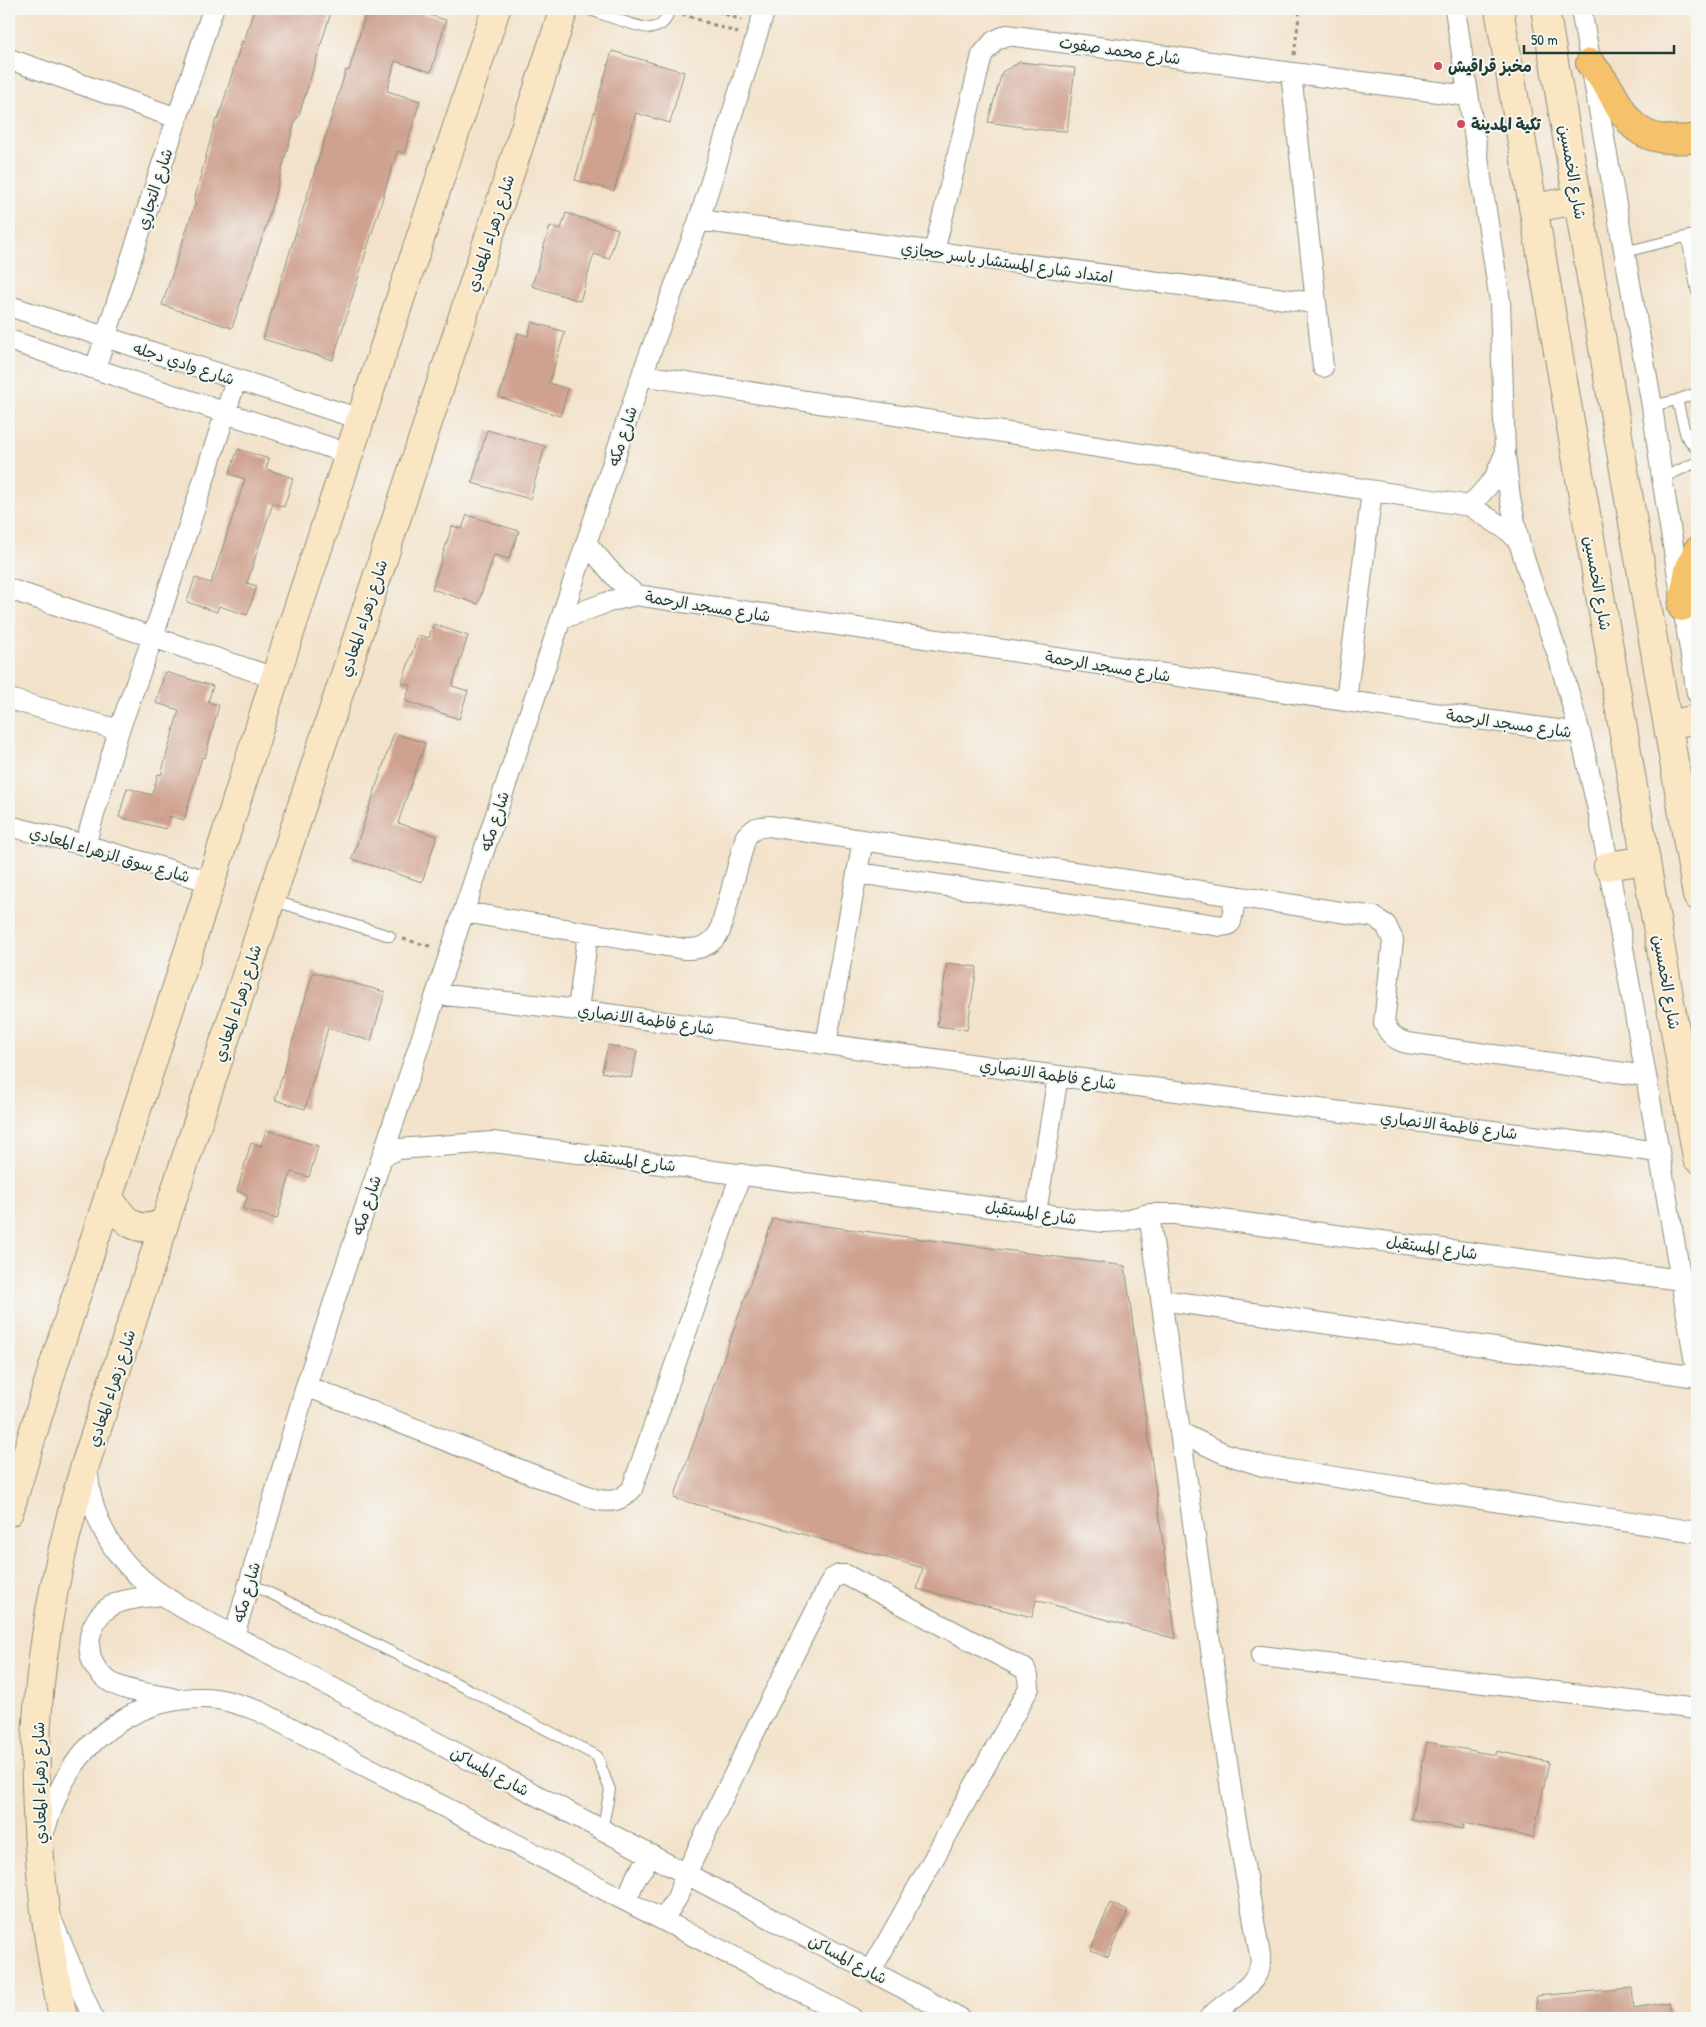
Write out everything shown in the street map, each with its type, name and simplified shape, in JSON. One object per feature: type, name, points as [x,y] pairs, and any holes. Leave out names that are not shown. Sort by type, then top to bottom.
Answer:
[{"type":"main road","points":[[9,1512],[54,1364],[211,882],[275,678],[496,9]]},
{"type":"main road","name":"شارع زهراء المعادي","points":[[63,2018],[44,1903],[36,1784],[37,1725],[41,1671],[51,1600],[66,1530],[86,1462],[270,900],[564,9]]},
{"type":"main road","name":"شارع الخمسين","points":[[1499,9],[1697,1158]]},
{"type":"main road","name":"شارع الخمسين","points":[[1545,9],[1697,896]]},
{"type":"main road","points":[[1590,63],[1609,89],[1623,115],[1633,127],[1662,139],[1697,138]]},
{"type":"main road","points":[[1534,208],[1578,200]]},
{"type":"main road","points":[[1682,607],[1689,570],[1697,551]]},
{"type":"main road","points":[[1668,725],[1697,719]]},
{"type":"main road","points":[[1608,866],[1646,860]]},
{"type":"main road","points":[[108,1198],[120,1216],[128,1223],[137,1226],[156,1226],[165,1222]]},
{"type":"street","name":"شارع التجاري","points":[[95,369],[213,9]]},
{"type":"street","name":"شارع مكه","points":[[234,1636],[306,1386],[642,375],[699,220],[765,9]]},
{"type":"street","points":[[1162,1300],[1697,1375],[1599,814],[1580,733],[1558,655],[1519,542],[1510,498],[1505,454],[1500,301],[1455,9]]},
{"type":"street","points":[[1581,9],[1652,406],[1697,693]]},
{"type":"street","name":"شارع محمد صفوت","points":[[934,252],[982,55],[994,41],[1002,37],[1013,35],[1468,96]]},
{"type":"street","points":[[9,59],[177,118]]},
{"type":"street","points":[[1291,73],[1314,303],[1323,367]]},
{"type":"street","name":"امتداد شارع المستشار ياسر حجازي","points":[[699,220],[1314,303]]},
{"type":"street","name":"شارع وادي دجله","points":[[9,306],[360,419]]},
{"type":"street","name":"شارع وادي دجله","points":[[9,340],[349,454]]},
{"type":"street","points":[[642,375],[1470,506],[1497,523],[1519,542]]},
{"type":"street","points":[[85,845],[119,730],[153,637],[236,380]]},
{"type":"street","points":[[1470,506],[1494,479],[1505,454]]},
{"type":"street","points":[[1346,701],[1372,491]]},
{"type":"street","name":"شارع مسجد الرحمة","points":[[586,543],[618,580],[636,595]]},
{"type":"street","points":[[9,589],[275,678]]},
{"type":"street","name":"شارع مسجد الرحمة","points":[[561,619],[611,601],[636,595],[1346,701],[1580,733]]},
{"type":"street","points":[[9,699],[119,730]]},
{"type":"street","name":"شارع سوق الزهراء المعادي","points":[[9,826],[85,845],[211,882]]},
{"type":"street","points":[[464,912],[684,949],[694,950],[703,948],[720,931],[746,836],[756,828],[769,826],[1368,916],[1381,920],[1386,925],[1393,940],[1384,1023],[1391,1035],[1401,1041],[1646,1076]]},
{"type":"street","points":[[826,1044],[863,840]]},
{"type":"street","points":[[858,873],[1222,926],[1228,925],[1231,922],[1236,896]]},
{"type":"street","points":[[578,1010],[588,933]]},
{"type":"street","name":"شارع فاطمة الانصاري","points":[[436,994],[578,1010],[1058,1076],[1659,1152]]},
{"type":"street","points":[[1036,1213],[1058,1076]]},
{"type":"street","name":"شارع المستقبل","points":[[382,1157],[398,1149],[493,1142],[1104,1222],[1122,1221],[1149,1214],[1189,1215],[1681,1280]]},
{"type":"street","points":[[306,1386],[595,1499],[612,1501],[625,1496],[632,1489],[741,1174]]},
{"type":"street","points":[[1149,1214],[1233,1804],[1261,1961],[1256,1978],[1251,1985],[1219,2008],[1209,2018]]},
{"type":"street","points":[[1180,1433],[1223,1453],[1262,1466],[1697,1532]]},
{"type":"street","name":"شارع المساكن","points":[[86,1462],[92,1499],[100,1522],[111,1543],[141,1580],[160,1595],[234,1636],[960,2018]]},
{"type":"street","points":[[663,1920],[677,1898],[686,1874],[758,1725],[832,1579],[839,1575],[846,1575],[1025,1669],[1029,1688],[871,1971]]},
{"type":"street","points":[[160,1595],[120,1602],[108,1608],[99,1616],[92,1627],[89,1640],[90,1652],[97,1669],[111,1682],[122,1687],[177,1699]]},
{"type":"street","points":[[1261,1656],[1697,1709]]},
{"type":"street","points":[[40,1844],[66,1778],[81,1754],[101,1734],[124,1718],[149,1706],[177,1699],[205,1698],[223,1700],[259,1711],[852,2018]]},
{"type":"street","points":[[626,1901],[636,1877],[652,1855]]},
{"type":"street","points":[[44,1903],[94,2018]]},
{"type":"lane","points":[[587,9],[648,28],[660,26],[668,17],[669,9]]},
{"type":"lane","points":[[1624,252],[1697,234]]},
{"type":"lane","points":[[1687,237],[1697,292]]},
{"type":"lane","points":[[1652,406],[1697,393]]},
{"type":"lane","points":[[1677,400],[1686,436],[1697,450]]},
{"type":"lane","points":[[1662,478],[1697,462]]},
{"type":"lane","points":[[270,900],[390,936]]},
{"type":"lane","points":[[249,1583],[468,1689],[596,1756],[610,1790],[602,1830]]},
{"type":"path","points":[[710,9],[732,16]]},
{"type":"path","points":[[1291,73],[1300,9]]},
{"type":"path","points":[[700,20],[728,30]]},
{"type":"path","points":[[390,936],[450,951]]},
{"type":"building","points":[[254,9],[332,9],[298,118],[296,118],[267,223],[232,328],[162,305],[196,201],[194,201],[216,119],[218,120],[242,41],[244,42]]},
{"type":"building","points":[[367,9],[408,9],[446,20],[431,72],[395,61],[387,91],[420,101],[404,153],[397,151],[333,360],[263,339],[346,70],[349,71]]},
{"type":"building","points":[[612,51],[684,72],[670,123],[636,113],[614,191],[575,180]]},
{"type":"building","points":[[1020,62],[1075,68],[1067,131],[1042,130],[988,122],[1002,72]]},
{"type":"building","points":[[566,213],[618,229],[609,259],[594,254],[580,301],[532,286],[550,226],[561,229]]},
{"type":"building","points":[[532,322],[565,332],[549,383],[568,389],[560,416],[499,397],[518,333],[528,336]]},
{"type":"building","points":[[487,430],[545,446],[530,499],[472,483]]},
{"type":"building","points":[[238,449],[269,459],[266,469],[293,478],[284,507],[273,503],[247,583],[257,586],[247,615],[219,606],[217,612],[187,602],[195,578],[211,583],[245,479],[229,474]]},
{"type":"building","points":[[467,515],[519,531],[509,559],[494,555],[478,604],[432,589],[452,526],[462,529]]},
{"type":"building","points":[[433,624],[468,636],[452,686],[468,691],[459,719],[405,701],[411,685],[402,683],[418,635],[429,638]]},
{"type":"building","points":[[165,672],[213,686],[208,702],[219,705],[205,758],[202,757],[184,820],[170,816],[166,829],[119,817],[127,788],[152,795],[158,774],[161,775],[179,710],[156,703]]},
{"type":"building","points":[[394,733],[425,743],[398,823],[437,836],[422,882],[352,859]]},
{"type":"building","points":[[947,963],[977,967],[967,1030],[937,1026]]},
{"type":"building","points":[[313,972],[385,992],[371,1041],[328,1028],[305,1109],[275,1100]]},
{"type":"building","points":[[608,1045],[637,1051],[631,1078],[602,1072]]},
{"type":"building","points":[[266,1130],[318,1146],[309,1177],[291,1172],[277,1219],[243,1209],[248,1195],[237,1191],[251,1143],[261,1146]]},
{"type":"building","points":[[773,1219],[1125,1266],[1176,1639],[1036,1600],[1032,1617],[917,1589],[923,1568],[674,1498]]},
{"type":"building","points":[[1427,1742],[1495,1755],[1496,1751],[1549,1762],[1533,1838],[1464,1823],[1463,1829],[1411,1819]]},
{"type":"building","points":[[1110,1903],[1128,1911],[1108,1957],[1091,1950]]},
{"type":"building","points":[[1632,1988],[1634,2008],[1669,2002],[1672,2018],[1538,2018],[1536,1996]]},
{"type":"place","name":"مخبز قراقيش","points":[[1438,66]]},
{"type":"place","name":"تكية المدينة","points":[[1461,124]]}]
